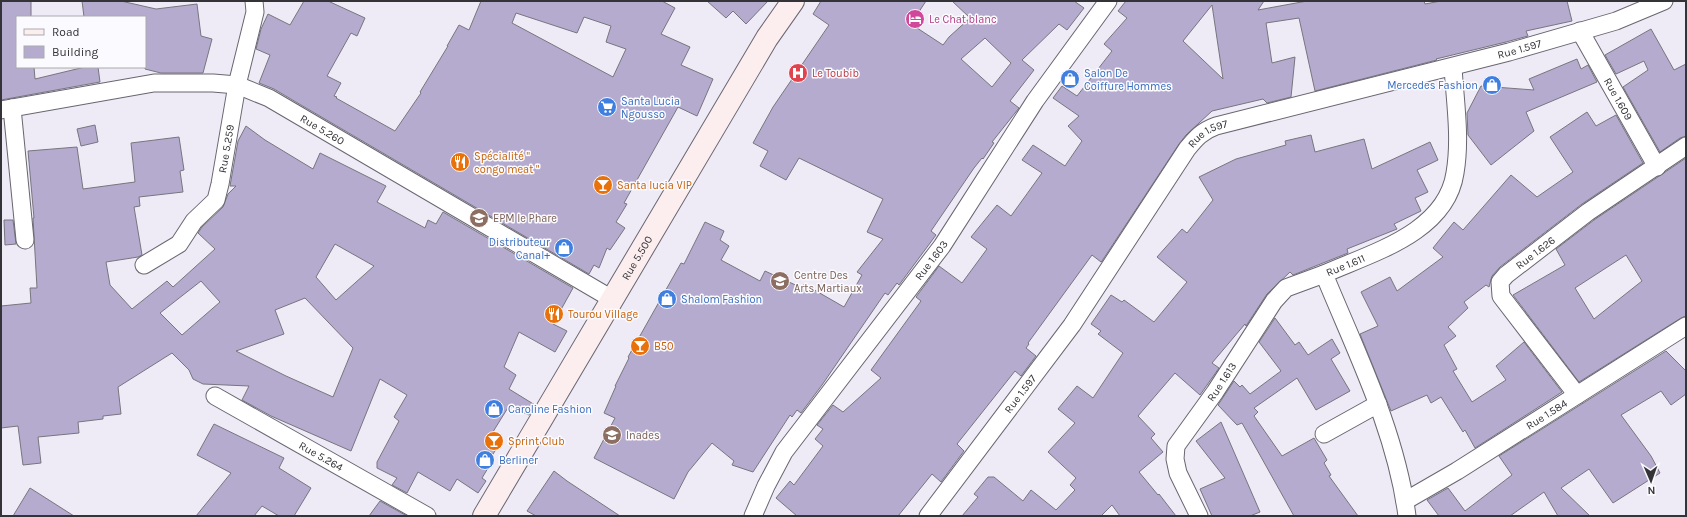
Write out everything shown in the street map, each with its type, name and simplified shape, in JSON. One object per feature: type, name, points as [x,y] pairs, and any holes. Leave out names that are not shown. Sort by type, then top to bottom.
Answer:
[{"type":"main road","name":"Rue 5.500","points":[[484,516],[767,38],[792,1]]},
{"type":"street","name":"Rue 5.259","points":[[144,265],[179,244],[194,221],[216,200],[237,85],[255,12],[254,1]]},
{"type":"street","name":"Rue 1.603","points":[[753,516],[766,486],[784,452],[942,246],[1035,101],[1108,1]]},
{"type":"street","name":"Rue 1.597","points":[[928,516],[1072,325],[1187,149],[1196,137],[1204,130],[1453,66],[1616,21],[1664,1]]},
{"type":"street","name":"Rue 1.609","points":[[1580,31],[1657,167]]},
{"type":"street","name":"Rue 1.611","points":[[1406,508],[1398,470],[1378,404],[1324,274],[1398,242],[1422,227],[1439,210],[1450,190],[1455,174],[1457,152],[1453,66]]},
{"type":"street","name":"Rue 5.260","points":[[6,109],[154,83],[213,83],[237,85],[269,98],[612,299]]},
{"type":"street","points":[[6,109],[26,240]]},
{"type":"street","name":"Rue 1.626","points":[[1577,395],[1501,296],[1500,282],[1588,212],[1657,167],[1686,146]]},
{"type":"street","name":"Rue 1.613","points":[[1199,516],[1178,473],[1175,459],[1176,446],[1215,392],[1274,301],[1286,288],[1324,274]]},
{"type":"street","name":"Rue 1.584","points":[[1406,508],[1457,471],[1686,326]]},
{"type":"street","name":"Rue 5.264","points":[[215,396],[427,516]]},
{"type":"street","points":[[1324,434],[1378,404]]},
{"type":"building","points":[[1,1],[31,1],[31,16],[16,16],[16,68],[34,68],[35,79],[81,68],[98,68],[100,82],[1,100]]},
{"type":"building","points":[[82,1],[121,1],[156,9],[197,4],[201,36],[212,39],[203,73],[161,73],[145,69],[146,16],[84,16]]},
{"type":"building","points":[[304,1],[328,1],[365,18],[357,36],[351,33],[327,76],[341,83],[334,96],[337,97],[336,98],[395,131],[421,93],[420,92],[459,25],[469,30],[481,1],[662,1],[675,8],[661,34],[690,47],[681,65],[713,79],[697,116],[678,107],[624,203],[627,204],[616,222],[625,228],[610,250],[607,248],[599,268],[594,265],[589,274],[274,89],[259,83],[270,55],[256,49],[261,29],[268,14],[290,25]],"holes":[[[516,13],[577,33],[584,17],[611,26],[606,42],[626,49],[613,77],[512,23]]]},
{"type":"building","points":[[707,1],[768,1],[746,24],[733,11],[726,18]]},
{"type":"building","points":[[821,1],[926,1],[911,24],[943,45],[949,37],[970,18],[952,1],[1074,1],[1084,8],[1067,30],[1059,24],[1022,60],[1034,70],[1010,101],[1019,108],[992,142],[994,143],[983,159],[982,158],[974,168],[931,231],[936,235],[899,285],[897,283],[888,295],[885,293],[801,413],[797,410],[792,417],[790,415],[753,472],[732,465],[734,461],[712,443],[688,472],[674,499],[594,458],[615,418],[604,413],[629,358],[628,357],[681,263],[684,264],[705,222],[724,231],[720,240],[729,246],[721,260],[760,281],[765,271],[802,288],[804,284],[844,307],[862,275],[857,272],[883,239],[867,232],[883,199],[799,158],[786,180],[760,166],[768,151],[753,143],[773,107],[829,25],[813,14]],"holes":[[[985,38],[1011,63],[992,87],[961,59]]]},
{"type":"building","points":[[1126,1],[1264,1],[1258,10],[1307,1],[1424,1],[1425,4],[1441,1],[1567,1],[1572,21],[1526,31],[1528,36],[1506,42],[1315,91],[1299,18],[1266,23],[1272,63],[1295,57],[1291,97],[1267,103],[1263,99],[1212,111],[1186,135],[1102,261],[1101,262],[1092,255],[1028,343],[1029,344],[1026,348],[1036,356],[1021,376],[1015,371],[957,444],[964,451],[941,482],[932,474],[898,516],[797,516],[776,498],[790,481],[794,485],[823,446],[815,439],[823,429],[817,425],[833,405],[843,412],[881,378],[871,370],[921,301],[916,297],[939,266],[962,283],[987,249],[971,237],[997,205],[1011,216],[1042,173],[1022,160],[1033,145],[1065,166],[1082,141],[1068,126],[1079,116],[1053,98],[1062,86],[1077,96],[1112,51],[1104,44],[1127,18],[1118,11]],"holes":[[[1212,5],[1223,79],[1183,41]]]},
{"type":"building","points":[[1651,29],[1674,70],[1686,64],[1686,136],[1680,138],[1660,152],[1623,87],[1648,70],[1644,61],[1616,74],[1605,55]]},
{"type":"building","points":[[1577,59],[1581,69],[1588,65],[1597,82],[1526,112],[1534,131],[1491,165],[1468,135],[1467,113],[1481,86],[1534,90],[1529,79]]},
{"type":"building","points":[[1587,112],[1596,126],[1616,115],[1643,163],[1582,204],[1500,267],[1492,276],[1489,287],[1486,285],[1464,302],[1468,308],[1448,327],[1456,336],[1444,345],[1457,369],[1453,371],[1472,402],[1506,380],[1496,366],[1524,342],[1562,392],[1475,448],[1465,430],[1463,432],[1441,397],[1431,403],[1427,395],[1391,411],[1360,334],[1378,326],[1361,292],[1390,277],[1397,291],[1443,257],[1433,248],[1454,222],[1463,230],[1511,175],[1537,197],[1573,172],[1550,137]]},
{"type":"building","points":[[95,125],[98,142],[81,146],[77,129]]},
{"type":"building","points":[[246,126],[265,140],[313,169],[320,153],[386,186],[377,202],[425,228],[428,220],[436,224],[443,212],[573,288],[553,324],[567,331],[555,352],[519,332],[504,367],[516,375],[509,389],[535,405],[529,415],[509,406],[491,435],[501,442],[485,466],[488,468],[482,478],[486,481],[478,493],[457,479],[450,491],[418,472],[407,493],[392,485],[397,478],[377,468],[377,462],[399,421],[394,417],[407,395],[380,379],[351,451],[271,416],[242,400],[249,386],[203,384],[193,379],[189,370],[172,353],[118,387],[121,414],[103,416],[103,419],[78,422],[79,433],[38,437],[41,463],[23,465],[18,426],[1,428],[1,306],[31,303],[30,288],[37,288],[34,218],[28,151],[77,147],[83,189],[135,182],[131,143],[179,137],[184,170],[180,171],[183,192],[139,197],[140,206],[134,207],[142,255],[106,262],[110,285],[132,309],[167,281],[173,287],[215,249],[198,233],[202,227],[223,207],[228,194],[236,186],[230,186],[238,141]],"holes":[[[335,244],[374,266],[336,300],[316,277]],[[201,281],[220,302],[182,335],[160,313]],[[305,298],[353,348],[333,397],[236,351],[284,334],[275,310]]]},
{"type":"building","points":[[1311,135],[1315,152],[1364,139],[1372,169],[1430,142],[1438,160],[1417,170],[1428,192],[1415,198],[1421,211],[1394,224],[1397,229],[1347,249],[1348,253],[1293,275],[1290,272],[1267,294],[1246,326],[1245,324],[1212,363],[1219,368],[1200,395],[1175,373],[1138,416],[1155,434],[1151,438],[1163,452],[1139,472],[1176,516],[1120,516],[1112,505],[1101,516],[962,516],[978,497],[974,494],[988,477],[994,477],[1023,501],[1031,490],[1056,510],[1075,490],[1070,485],[1076,478],[1048,452],[1075,423],[1058,409],[1077,386],[1093,398],[1123,353],[1098,334],[1101,331],[1091,324],[1111,295],[1122,302],[1124,300],[1154,322],[1187,282],[1157,257],[1182,229],[1187,233],[1213,200],[1199,177],[1236,159],[1286,145],[1285,141]]},
{"type":"building","points":[[1686,158],[1686,316],[1579,382],[1513,295],[1565,265],[1556,249],[1594,220]],"holes":[[[1626,255],[1642,281],[1594,319],[1575,288]]]},
{"type":"building","points":[[4,220],[13,220],[16,244],[5,245]]},
{"type":"building","points":[[1275,318],[1295,345],[1299,342],[1308,355],[1332,339],[1340,353],[1331,359],[1350,391],[1316,410],[1297,378],[1254,408],[1258,412],[1254,416],[1282,456],[1314,438],[1327,460],[1324,463],[1331,475],[1329,476],[1358,516],[1294,516],[1242,423],[1237,425],[1218,405],[1234,381],[1240,387],[1242,385],[1250,394],[1281,371],[1259,342]]},
{"type":"building","points":[[1666,351],[1686,371],[1686,394],[1671,405],[1661,391],[1621,415],[1651,456],[1660,473],[1613,503],[1589,469],[1561,488],[1590,516],[1558,516],[1544,492],[1510,516],[1439,516],[1427,500],[1448,488],[1465,511],[1512,475],[1499,456]]},
{"type":"building","points":[[1221,422],[1260,512],[1250,516],[1212,516],[1200,489],[1225,478],[1196,441]]},
{"type":"building","points":[[214,424],[284,458],[279,468],[311,488],[294,516],[279,516],[262,506],[254,516],[196,516],[231,473],[197,455]]},
{"type":"building","points":[[554,471],[620,516],[536,516],[527,511]]},
{"type":"building","points":[[30,488],[74,516],[13,516]]},
{"type":"building","points":[[380,501],[407,516],[369,516]]},
{"type":"place","name":"Le Chat blanc","points":[[915,19]]},
{"type":"place","name":"Le Toubib","points":[[798,73]]},
{"type":"place","name":"Salon De Coiffure Hommes","points":[[1070,79]]},
{"type":"place","name":"Mercedes Fashion","points":[[1492,85]]},
{"type":"place","name":"Santa Lucia Ngousso","points":[[607,107]]},
{"type":"place","name":"Spécialité \" congo meat \"","points":[[460,162]]},
{"type":"place","name":"Santa lucia VIP","points":[[603,185]]},
{"type":"place","name":"EPM le Phare","points":[[479,218]]},
{"type":"place","name":"Distributeur Canal+","points":[[564,248]]},
{"type":"place","name":"Centre Des Arts Martiaux","points":[[780,281]]},
{"type":"place","name":"Shalom Fashion","points":[[667,299]]},
{"type":"place","name":"Tourou Village","points":[[554,314]]},
{"type":"place","name":"B50","points":[[640,346]]},
{"type":"place","name":"Caroline Fashion","points":[[494,409]]},
{"type":"place","name":"Inades","points":[[612,435]]},
{"type":"place","name":"Sprint Club","points":[[494,441]]},
{"type":"place","name":"Berliner","points":[[485,460]]}]
